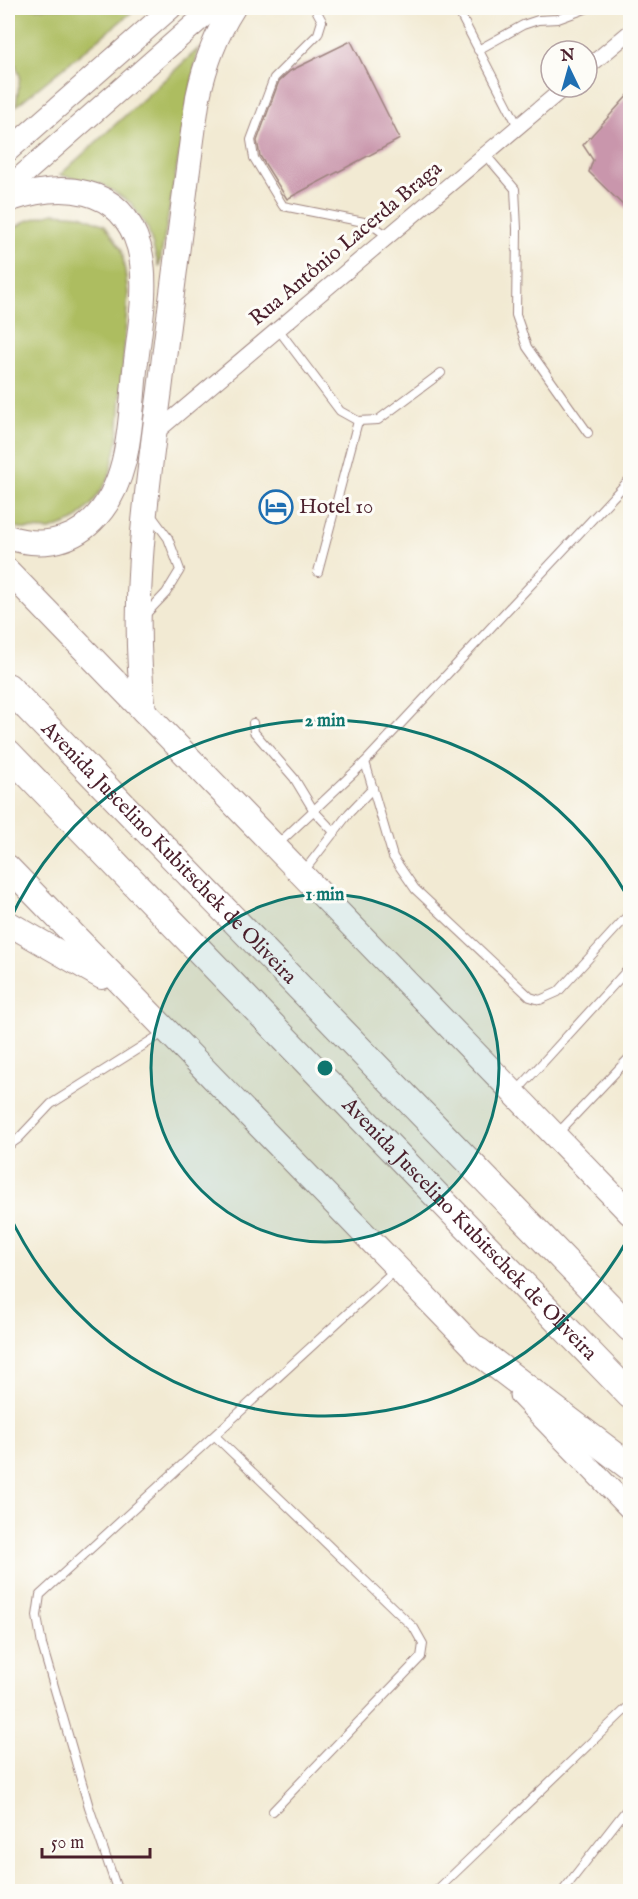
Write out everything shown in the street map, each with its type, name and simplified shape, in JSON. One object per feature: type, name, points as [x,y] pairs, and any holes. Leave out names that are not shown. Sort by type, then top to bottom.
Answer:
[{"type":"highway","name":"Avenida Juscelino Kubitschek de Oliveira","points":[[8,687],[630,1328]]},
{"type":"highway","name":"Avenida Juscelino Kubitschek de Oliveira","points":[[8,753],[630,1395]]},
{"type":"highway","points":[[477,1351],[630,1467]]},
{"type":"main road","points":[[8,151],[171,8]]},
{"type":"main road","points":[[8,188],[213,8]]},
{"type":"main road","points":[[144,711],[138,592],[154,434],[198,97],[212,45],[233,8]]},
{"type":"main road","points":[[8,200],[45,190],[68,189],[87,192],[103,199],[119,211],[131,228],[139,248],[142,272],[140,326],[127,445],[116,485],[105,506],[93,521],[77,534],[39,544],[8,537]]},
{"type":"main road","points":[[8,571],[630,1213]]},
{"type":"main road","points":[[8,867],[630,1509]]},
{"type":"main road","points":[[8,923],[132,995]]},
{"type":"street","points":[[599,58],[630,32]]},
{"type":"street","name":"Rua Antônio Lacerda Braga","points":[[154,434],[551,99]]},
{"type":"lane","points":[[315,8],[322,21],[318,34],[274,78],[251,140],[254,158],[283,206],[369,223],[388,236]]},
{"type":"lane","points":[[457,8],[518,126]]},
{"type":"lane","points":[[478,50],[523,25],[538,20],[558,19],[588,8]]},
{"type":"lane","points":[[485,154],[515,189],[516,315],[527,346],[588,434]]},
{"type":"lane","points":[[278,329],[340,411],[357,421],[378,420],[441,373]]},
{"type":"lane","points":[[318,572],[357,421]]},
{"type":"lane","points":[[275,847],[365,762],[630,479]]},
{"type":"lane","points":[[138,622],[166,593],[180,570],[168,538],[146,507]]},
{"type":"lane","points":[[253,723],[254,732],[294,778],[314,811],[335,832]]},
{"type":"lane","points":[[365,762],[393,857],[415,889],[530,998],[540,1000],[558,992],[630,913]]},
{"type":"lane","points":[[302,875],[349,813],[373,788]]},
{"type":"lane","points":[[515,1094],[630,967]]},
{"type":"lane","points":[[8,1146],[18,1139],[51,1104],[167,1031]]},
{"type":"lane","points":[[555,1136],[630,1057]]},
{"type":"lane","points":[[118,1892],[89,1807],[42,1645],[37,1616],[40,1595],[397,1268]]},
{"type":"lane","points":[[215,1436],[414,1628],[423,1644],[421,1657],[273,1811]]},
{"type":"lane","points":[[435,1892],[630,1704]]},
{"type":"lane","points":[[562,1892],[630,1805]]},
{"type":"green space","points":[[8,8],[137,8],[16,106],[20,76],[8,45]]},
{"type":"green space","points":[[198,49],[159,267],[148,229],[131,203],[102,184],[60,175]]},
{"type":"green space","points":[[54,213],[81,215],[105,225],[122,250],[128,293],[118,439],[109,478],[92,504],[74,521],[50,530],[22,529],[8,524],[8,232],[26,221]]},
{"type":"building","points":[[351,41],[400,139],[287,199],[260,156],[257,141],[279,81],[290,71]]},
{"type":"building","points":[[630,93],[630,212],[589,172],[593,160],[583,145]]},
{"type":"place","name":"Hotel 10","points":[[276,507]]}]
